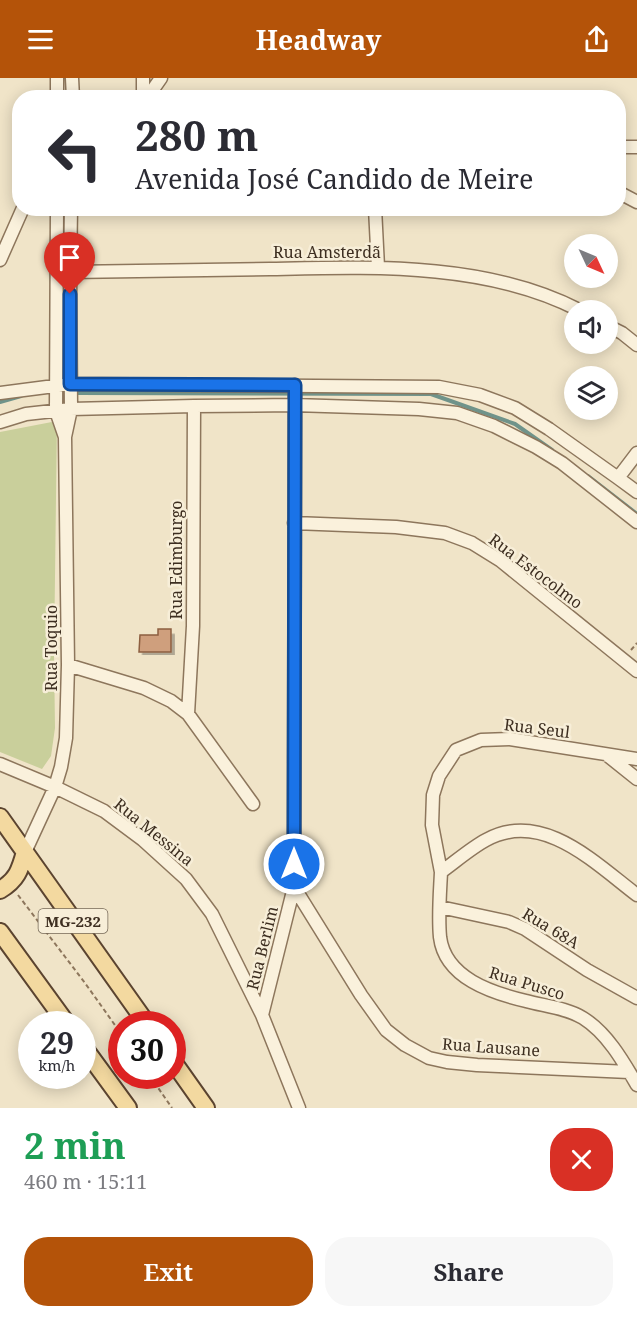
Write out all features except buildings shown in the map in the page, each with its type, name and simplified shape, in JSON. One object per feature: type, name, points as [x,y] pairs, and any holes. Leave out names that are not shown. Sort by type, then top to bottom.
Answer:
[{"type":"main road","name":"MG-232","points":[[0,817],[138,1011]]},
{"type":"main road","points":[[5,887],[20,871],[25,852]]},
{"type":"main road","points":[[0,932],[58,1011]]},
{"type":"main road","points":[[96,1065],[128,1108]]},
{"type":"main road","points":[[186,1080],[206,1108]]},
{"type":"street","points":[[151,90],[161,78]]},
{"type":"street","points":[[0,260],[19,216]]},
{"type":"street","name":"Rua Toquio","points":[[57,216],[56,411],[65,437]]},
{"type":"street","name":"Rua Toquio","points":[[25,852],[55,787],[66,738],[68,665],[65,437],[71,409],[72,216]]},
{"type":"street","points":[[375,216],[378,267]]},
{"type":"street","name":"Rua Amsterdã","points":[[70,272],[378,267],[456,274],[523,287],[564,304]]},
{"type":"street","points":[[618,331],[637,345]]},
{"type":"street","points":[[0,393],[70,384],[295,396],[457,413],[494,426],[536,447],[562,463],[637,522]]},
{"type":"street","points":[[0,422],[26,414],[71,409],[194,406],[295,396],[439,387],[480,395],[514,408],[549,429],[637,492]]},
{"type":"street","name":"Rua Berlim","points":[[262,1015],[294,886],[295,396]]},
{"type":"street","name":"Rua Edimburgo","points":[[188,714],[193,626],[194,406]]},
{"type":"street","points":[[618,478],[637,453]]},
{"type":"street","name":"Rua Estocolmo","points":[[294,523],[396,527],[445,532],[472,543],[501,561],[637,671]]},
{"type":"street","points":[[68,665],[144,688],[171,701],[188,714],[253,804]]},
{"type":"street","name":"Rua Seul","points":[[441,872],[432,825],[433,795],[439,776],[456,750],[481,740],[510,739],[637,759]]},
{"type":"street","points":[[606,754],[637,779]]},
{"type":"street","name":"Rua Messina","points":[[0,764],[104,811],[143,840],[186,879],[212,914],[262,1015],[299,1108]]},
{"type":"street","points":[[441,872],[486,839],[509,831],[530,830],[550,836],[575,848],[637,895]]},
{"type":"street","name":"Rua Pusco","points":[[441,872],[440,939],[447,958],[462,974],[480,987],[581,1017],[599,1030],[637,1085]]},
{"type":"street","name":"Rua Lausane","points":[[294,886],[361,995],[386,1030],[405,1045],[429,1058],[447,1062],[629,1072]]},
{"type":"street","name":"Rua 68A","points":[[440,907],[509,922],[525,929],[594,975],[637,998]]},
{"type":"path","points":[[5,887],[85,983],[108,1015]]},
{"type":"path","points":[[159,1089],[172,1108]]},
{"type":"green space","points":[[57,421],[55,728],[51,756],[42,769],[0,752],[0,432]]},
{"type":"waterway","points":[[78,393],[431,394],[515,424],[552,450]]},
{"type":"waterway","points":[[0,402],[21,396]]},
{"type":"waterway","points":[[588,476],[637,514]]},
{"type":"route","points":[[70,294],[70,384],[295,385],[294,864]]}]
